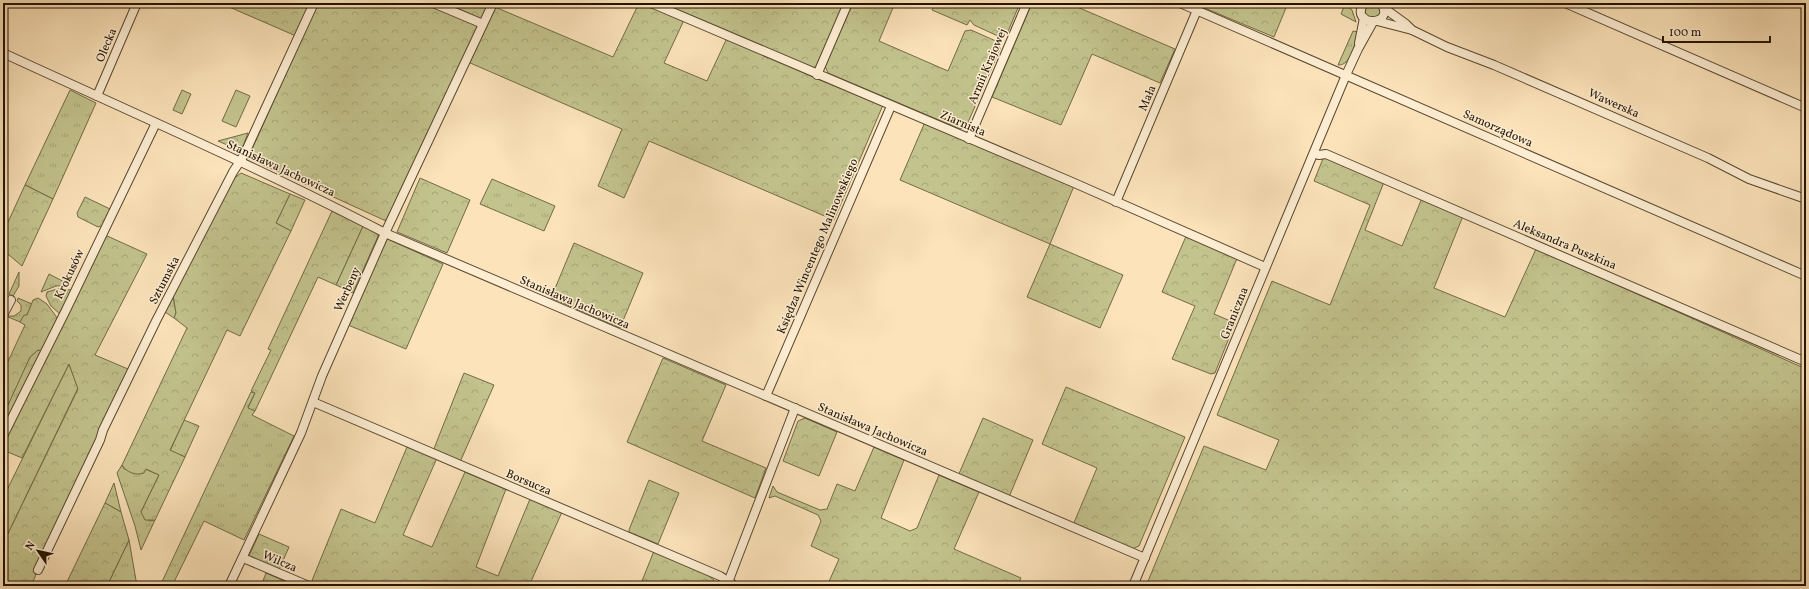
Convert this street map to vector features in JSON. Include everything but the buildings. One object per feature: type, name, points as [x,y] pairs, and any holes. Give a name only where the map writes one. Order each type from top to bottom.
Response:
[{"type":"street","name":"Olecka","points":[[97,96],[137,3]]},
{"type":"street","name":"Sztumska","points":[[38,570],[156,321],[233,172],[240,162],[314,3]]},
{"type":"street","points":[[433,3],[483,24]]},
{"type":"street","name":"Werbeny","points":[[229,586],[301,433],[322,376],[385,233],[492,3]]},
{"type":"street","name":"Ziarnista","points":[[650,3],[669,7],[817,75],[1265,267]]},
{"type":"street","points":[[817,75],[848,3]]},
{"type":"street","name":"Armii Krajowej","points":[[969,139],[1027,3]]},
{"type":"street","name":"Samorządowa","points":[[1180,3],[1199,7],[1346,75],[1806,276]]},
{"type":"street","points":[[1354,3],[1363,6],[1364,18]]},
{"type":"street","points":[[1565,3],[1806,108]]},
{"type":"street","name":"Graniczna","points":[[1132,586],[1346,75],[1358,49],[1375,21],[1382,16],[1382,5]]},
{"type":"street","name":"Wawerska","points":[[1382,5],[1412,30]]},
{"type":"street","name":"Mała","points":[[1116,202],[1199,7]]},
{"type":"street","name":"Graniczna","points":[[1358,49],[1364,18]]},
{"type":"street","name":"Wawerska","points":[[1364,18],[1412,30],[1447,47],[1501,68],[1680,145],[1749,179],[1806,200]]},
{"type":"street","name":"Stanisława Jachowicza","points":[[3,53],[240,162],[385,233],[1144,558]]},
{"type":"street","name":"Księdza Wincentego Malinowskiego","points":[[766,396],[891,106]]},
{"type":"street","name":"Krokusów","points":[[3,436],[66,310],[156,123]]},
{"type":"street","name":"Aleksandra Puszkina","points":[[1314,153],[1319,155],[1326,154],[1806,362]]},
{"type":"street","points":[[3,315],[11,300]]},
{"type":"street","name":"Borsucza","points":[[313,402],[720,576],[730,585]]},
{"type":"street","points":[[730,585],[795,408]]},
{"type":"street","name":"Wilcza","points":[[243,558],[309,586]]},
{"type":"green space","points":[[220,3],[309,3],[296,36]]},
{"type":"green space","points":[[318,3],[423,3],[478,26],[386,221],[248,158]]},
{"type":"green space","points":[[446,3],[489,3],[482,19]]},
{"type":"green space","points":[[639,3],[645,3],[684,20],[664,63],[707,81],[727,38],[820,80],[883,105],[834,220],[649,141],[624,198],[598,186],[622,129],[468,62],[495,7],[613,57]]},
{"type":"green space","points":[[674,3],[844,3],[814,71],[671,9]]},
{"type":"green space","points":[[853,3],[895,3],[879,41],[948,71],[965,31],[971,30],[998,42],[1000,49],[966,127],[960,129],[828,73],[825,66]]},
{"type":"green space","points":[[935,3],[1020,3],[1007,34],[1000,37],[974,25],[970,20],[967,25],[932,10]]},
{"type":"green space","points":[[1032,3],[1068,3],[1175,49],[1160,83],[1092,54],[1061,125],[992,97]]},
{"type":"green space","points":[[1204,3],[1288,3],[1274,37],[1202,7]]},
{"type":"green space","points":[[1373,3],[1380,8],[1381,11],[1376,18],[1373,19],[1366,14],[1365,11],[1370,4]]},
{"type":"green space","points":[[1345,4],[1352,10],[1356,22],[1341,14]]},
{"type":"green space","points":[[1353,31],[1358,32],[1352,53],[1346,62],[1338,65]]},
{"type":"green space","points":[[70,90],[96,103],[53,199],[25,185]]},
{"type":"green space","points":[[182,90],[191,94],[182,114],[173,110]]},
{"type":"green space","points":[[236,90],[250,96],[236,127],[222,121]]},
{"type":"green space","points":[[925,122],[1074,186],[1050,244],[900,180]]},
{"type":"green space","points":[[248,133],[241,151],[218,141]]},
{"type":"green space","points":[[1324,156],[1384,182],[1365,230],[1402,246],[1422,198],[1463,216],[1434,288],[1505,317],[1536,249],[1806,369],[1806,586],[1146,586],[1204,446],[1266,470],[1279,440],[1217,415],[1272,281],[1330,305],[1370,205],[1314,181]]},
{"type":"green space","points":[[241,173],[290,194],[276,223],[291,231],[240,336],[227,330],[170,450],[185,457],[155,520],[145,520],[141,512],[159,475],[146,469],[144,473],[135,474],[126,470],[122,465],[187,328],[174,318],[176,313],[173,295],[233,179]]},
{"type":"green space","points":[[420,178],[470,200],[447,253],[397,232]]},
{"type":"green space","points":[[492,179],[555,206],[544,231],[480,204]]},
{"type":"green space","points":[[25,185],[53,199],[22,266],[3,250],[3,233]]},
{"type":"green space","points":[[290,194],[305,200],[291,231],[276,223]]},
{"type":"green space","points":[[85,197],[110,209],[103,225],[98,227],[78,217],[77,213]]},
{"type":"green space","points":[[332,211],[363,226],[336,285],[318,277],[255,411],[248,408],[255,393],[251,391],[271,350],[268,349]]},
{"type":"green space","points":[[363,226],[379,234],[353,293],[336,285]]},
{"type":"green space","points":[[1187,234],[1238,256],[1214,314],[1235,323],[1215,373],[1211,374],[1172,359],[1195,306],[1162,292]]},
{"type":"green space","points":[[105,235],[147,254],[95,355],[128,369],[97,441],[38,564],[31,586],[3,586],[3,544],[78,389],[69,364],[22,458],[3,450],[3,445]]},
{"type":"green space","points":[[385,238],[443,264],[406,349],[348,325]]},
{"type":"green space","points":[[574,243],[643,273],[620,328],[551,298]]},
{"type":"green space","points":[[1050,244],[1123,275],[1100,328],[1027,297]]},
{"type":"green space","points":[[19,272],[19,286],[13,296],[9,294]]},
{"type":"green space","points":[[49,274],[70,285],[56,286],[41,292]]},
{"type":"green space","points":[[57,289],[72,290],[60,314],[51,306],[46,296],[47,292]]},
{"type":"green space","points":[[173,295],[176,313],[174,318],[165,312]]},
{"type":"green space","points":[[18,298],[32,304],[27,315],[24,316],[20,322],[6,316],[14,316],[21,311],[21,305],[17,301]]},
{"type":"green space","points":[[38,298],[47,304],[58,319],[43,351],[38,350],[30,357],[3,416],[3,372],[25,325],[20,322],[24,315],[27,315],[33,300]]},
{"type":"green space","points":[[38,350],[43,351],[3,431],[3,416],[18,381],[30,357]]},
{"type":"green space","points":[[663,358],[726,385],[702,441],[766,468],[755,498],[627,442]]},
{"type":"green space","points":[[69,364],[78,388],[3,544],[3,498]]},
{"type":"green space","points":[[464,373],[494,385],[460,462],[433,451]]},
{"type":"green space","points":[[1066,387],[1185,437],[1139,546],[1130,550],[1073,525],[1097,468],[1042,444]]},
{"type":"green space","points":[[251,392],[255,393],[248,407],[255,411],[252,415],[294,436],[244,540],[204,521],[172,586],[160,586]]},
{"type":"green space","points":[[805,418],[837,432],[819,476],[783,461],[798,421]]},
{"type":"green space","points":[[983,418],[1033,440],[1009,497],[958,476]]},
{"type":"green space","points":[[184,420],[199,426],[185,457],[170,451]]},
{"type":"green space","points":[[407,447],[437,458],[403,535],[432,547],[465,472],[506,489],[476,567],[498,576],[530,499],[562,512],[529,586],[318,586],[311,583],[341,509],[375,523]]},
{"type":"green space","points":[[874,447],[904,460],[881,518],[910,531],[917,528],[939,475],[979,492],[954,549],[1021,578],[1017,586],[827,586],[839,559],[811,546],[821,521],[818,515],[775,496],[769,498],[773,486],[777,492],[820,510],[827,509],[837,484],[855,491]]},
{"type":"green space","points":[[122,465],[124,469],[145,469],[159,475],[141,512],[149,521],[155,520],[141,550],[135,526],[117,473]]},
{"type":"green space","points":[[649,480],[679,493],[658,544],[629,532]]},
{"type":"green space","points":[[114,483],[121,512],[105,503]]},
{"type":"green space","points":[[105,503],[121,512],[129,540],[107,586],[65,586]]},
{"type":"green space","points":[[259,534],[289,547],[279,570],[248,558]]},
{"type":"green space","points":[[129,540],[137,586],[107,586]]},
{"type":"green space","points":[[654,551],[705,573],[714,580],[713,586],[640,586]]},
{"type":"green space","points":[[266,573],[296,586],[261,586]]}]
